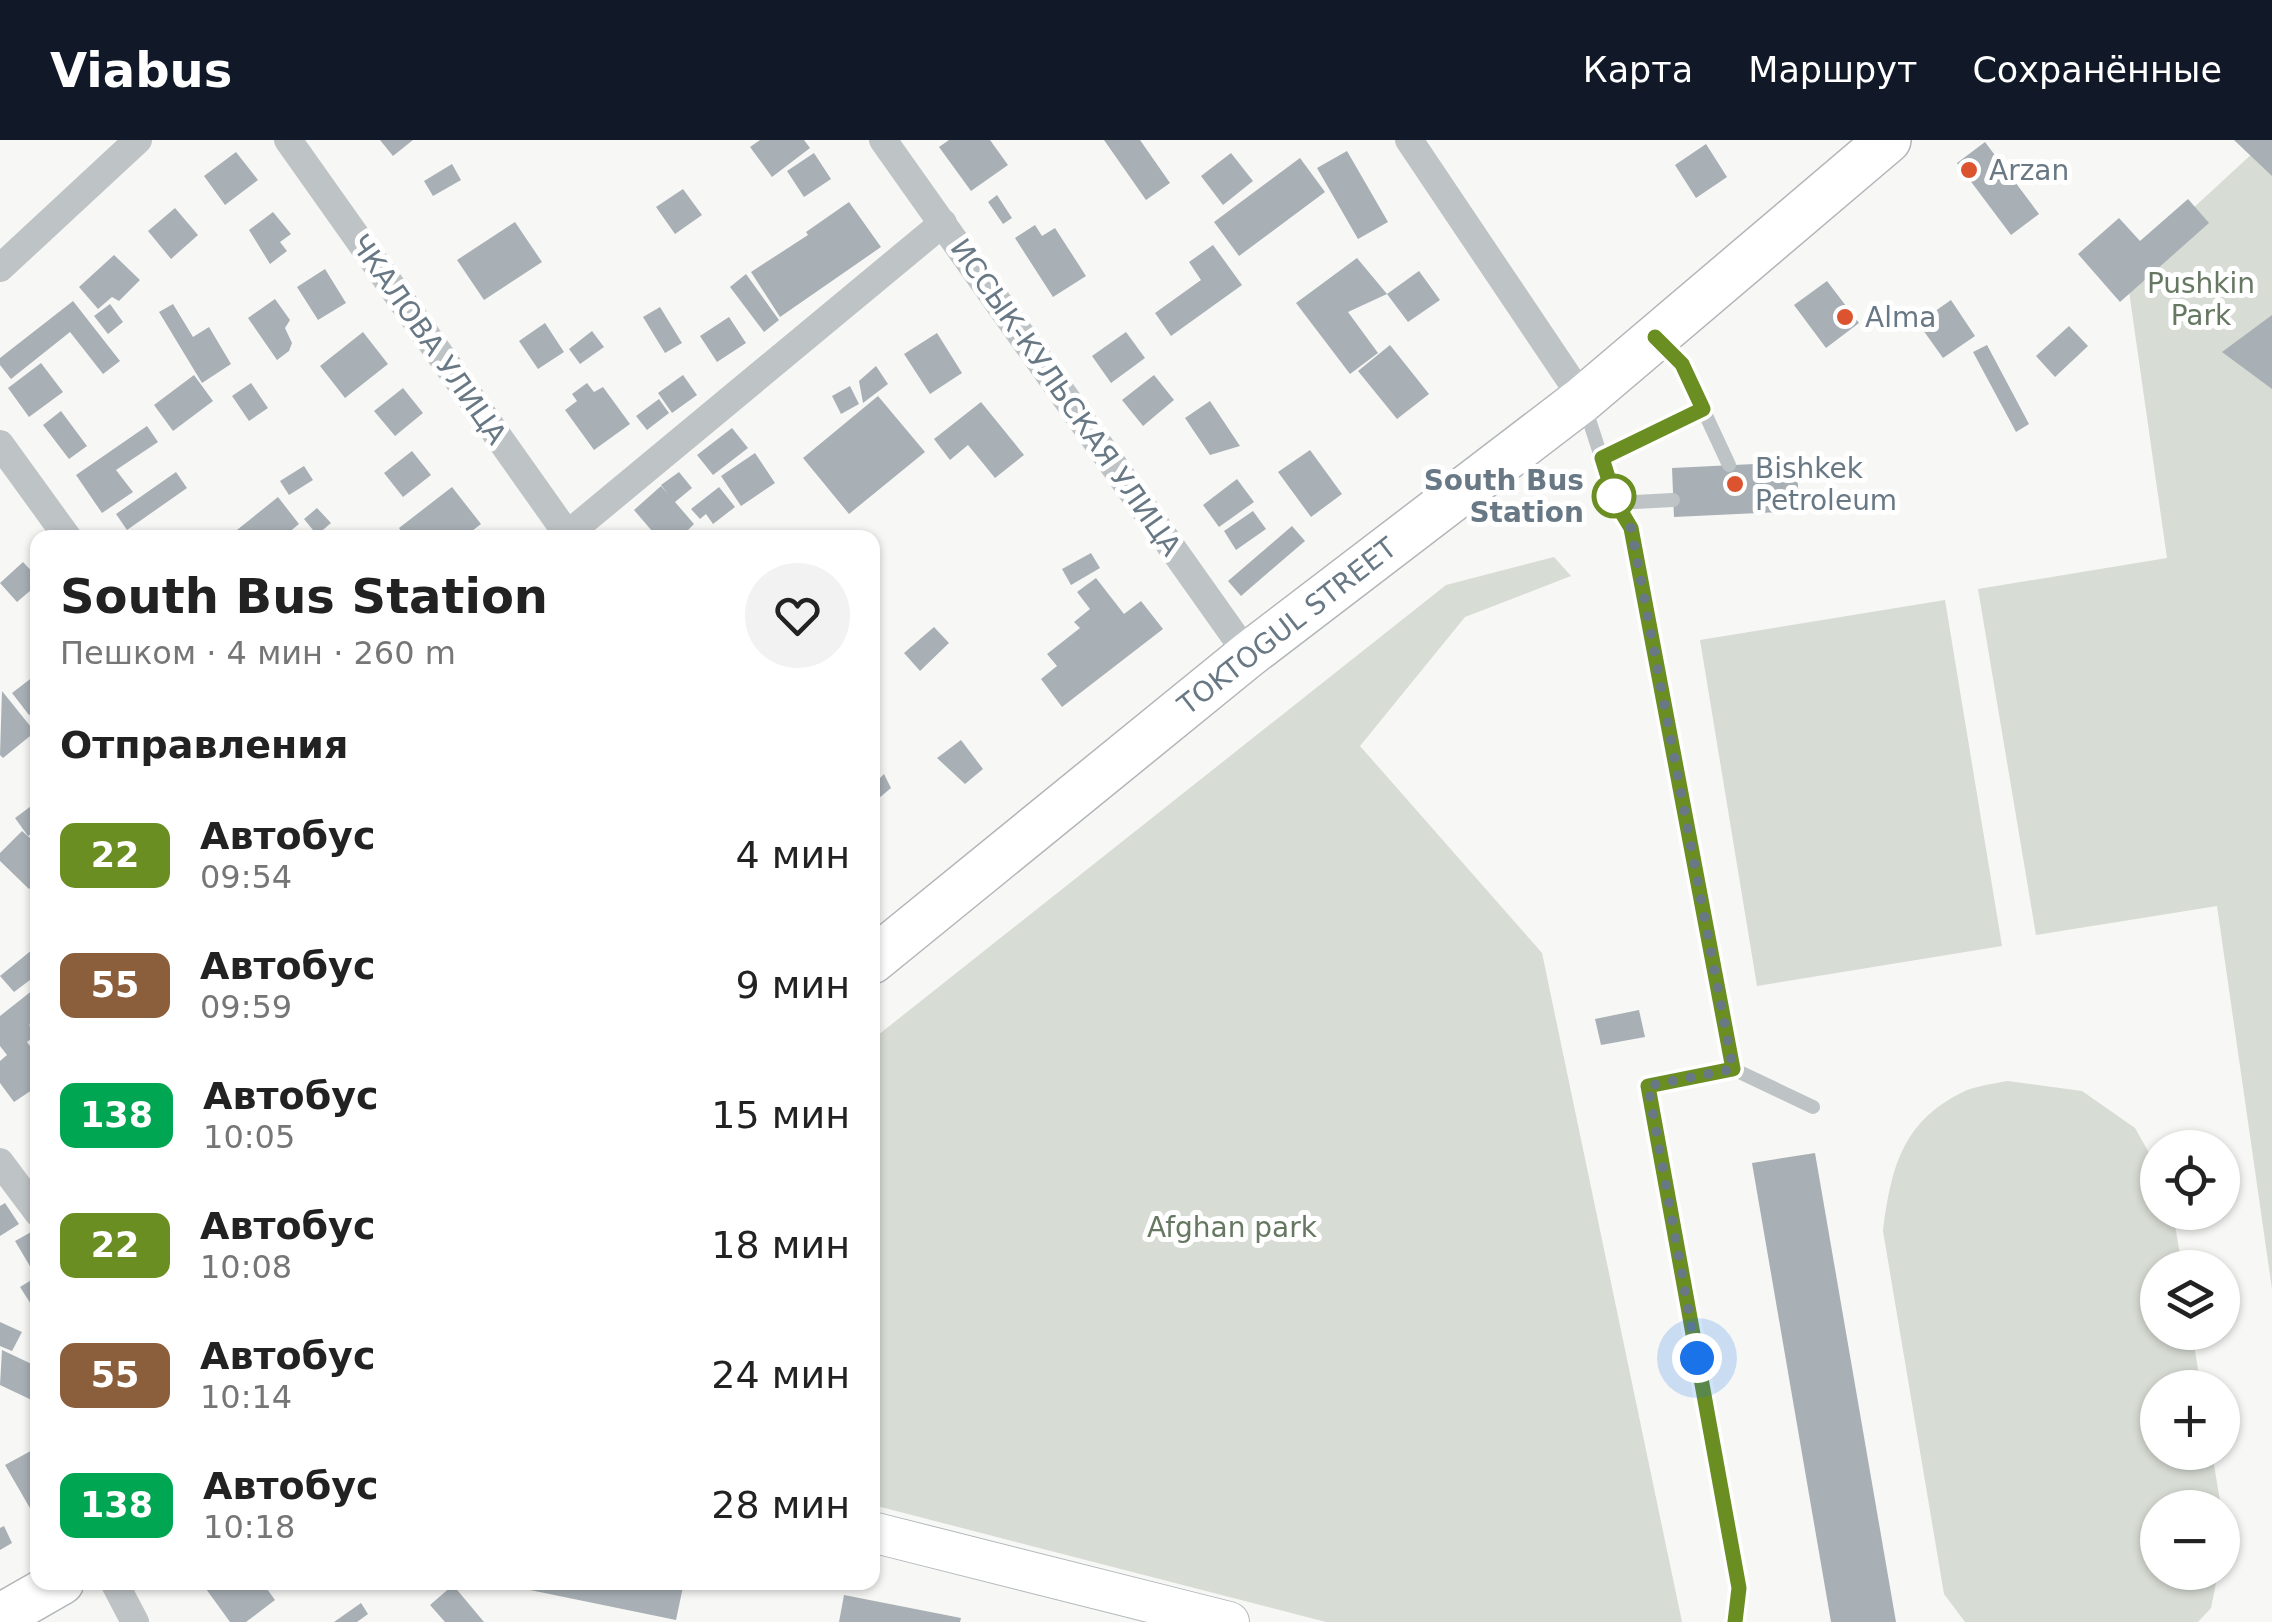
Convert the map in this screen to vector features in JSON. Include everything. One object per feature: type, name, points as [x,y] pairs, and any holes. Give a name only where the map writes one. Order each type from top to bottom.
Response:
[{"type":"highway","name":"TOKTOGUL STREET","points":[[880,952],[1248,654],[1582,398],[1888,140]]},
{"type":"highway","points":[[0,1617],[47,1590]]},
{"type":"main road","points":[[880,1534],[1229,1622]]},
{"type":"street","points":[[0,268],[138,140]]},
{"type":"street","name":"ЧКАЛОВА УЛИЦА","points":[[288,140],[565,530]]},
{"type":"street","name":"ИССЫК-КУЛЬСКАЯ УЛИЦА","points":[[883,140],[1248,654]]},
{"type":"street","points":[[1408,140],[1582,398]]},
{"type":"street","points":[[576,530],[943,223]]},
{"type":"street","points":[[0,444],[62,530]]},
{"type":"street","points":[[0,1162],[30,1202]]},
{"type":"street","points":[[118,1590],[135,1622]]},
{"type":"lane","points":[[1655,337],[1682,364],[1729,465]]},
{"type":"lane","points":[[1582,398],[1616,503],[1631,528],[1733,1069]]},
{"type":"lane","points":[[1602,458],[1703,409]]},
{"type":"lane","points":[[1616,503],[1673,500]]},
{"type":"lane","points":[[1735,1622],[1739,1588],[1648,1086],[1733,1069],[1813,1108]]},
{"type":"green space","name":"Pushkin Park","points":[[2267,140],[2272,140],[2272,1289],[2217,906],[2036,935],[1978,589],[2167,558],[2126,270]]},
{"type":"green space","name":"Afghan park","points":[[1554,557],[1571,576],[1465,617],[1360,746],[1542,953],[1682,1622],[1326,1622],[880,1507],[880,1033],[1446,585]]},
{"type":"green space","points":[[1945,600],[2002,946],[1757,986],[1700,640]]},
{"type":"green space","points":[[2007,1081],[2082,1091],[2135,1128],[2140,1137],[2140,1230],[2176,1230],[2179,1250],[2140,1250],[2140,1350],[2195,1350],[2198,1370],[2140,1370],[2140,1470],[2215,1470],[2218,1490],[2140,1490],[2140,1590],[2215,1590],[2211,1608],[2198,1622],[1965,1622],[1944,1594],[1883,1231],[1895,1168],[1912,1134],[1941,1105],[1978,1087]]},
{"type":"building","points":[[380,140],[413,140],[393,156]]},
{"type":"building","points":[[760,140],[804,140],[810,148],[772,177],[750,147]]},
{"type":"building","points":[[949,140],[990,140],[1008,165],[971,191],[939,147]]},
{"type":"building","points":[[1104,140],[1140,140],[1170,183],[1146,200]]},
{"type":"building","points":[[2234,140],[2272,140],[2272,176]]},
{"type":"building","points":[[1985,142],[2039,214],[2011,235],[1957,163]]},
{"type":"building","points":[[1706,144],[1727,177],[1696,198],[1675,165]]},
{"type":"building","points":[[1347,151],[1388,222],[1358,239],[1317,168]]},
{"type":"building","points":[[236,152],[258,180],[225,205],[204,176]]},
{"type":"building","points":[[814,153],[831,179],[804,197],[787,171]]},
{"type":"building","points":[[1231,153],[1253,181],[1223,205],[1201,176]]},
{"type":"building","points":[[1300,158],[1325,192],[1239,256],[1214,222]]},
{"type":"building","points":[[452,164],[461,180],[433,196],[424,181]]},
{"type":"building","points":[[683,189],[702,215],[675,234],[656,207]]},
{"type":"building","points":[[997,195],[1012,218],[1003,224],[988,202]]},
{"type":"building","points":[[2188,199],[2209,223],[2120,302],[2078,254],[2119,218],[2140,241]]},
{"type":"building","points":[[849,202],[881,247],[780,317],[751,272],[808,235],[806,232]]},
{"type":"building","points":[[175,208],[198,235],[171,259],[148,231]]},
{"type":"building","points":[[273,212],[291,234],[280,242],[287,251],[270,264],[249,230]]},
{"type":"building","points":[[515,222],[542,262],[484,300],[457,260]]},
{"type":"building","points":[[1035,225],[1042,236],[1055,228],[1086,276],[1053,297],[1015,238]]},
{"type":"building","points":[[1213,245],[1242,285],[1171,336],[1155,313],[1201,280],[1189,262]]},
{"type":"building","points":[[114,255],[140,280],[119,301],[112,297],[98,309],[79,287]]},
{"type":"building","points":[[1357,258],[1387,294],[1348,312],[1378,353],[1350,374],[1296,303]]},
{"type":"building","points":[[325,269],[346,303],[318,320],[297,287]]},
{"type":"building","points":[[1419,271],[1440,300],[1408,322],[1387,294]]},
{"type":"building","points":[[746,274],[779,320],[764,332],[730,287]]},
{"type":"building","points":[[1827,281],[1859,323],[1826,348],[1794,305]]},
{"type":"building","points":[[275,299],[290,320],[285,328],[292,343],[289,351],[277,360],[248,318]]},
{"type":"building","points":[[1951,300],[1975,336],[1943,358],[1918,323]]},
{"type":"building","points":[[73,301],[120,361],[103,374],[70,332],[11,379],[0,365],[0,358]]},
{"type":"building","points":[[110,304],[123,322],[108,334],[94,316]]},
{"type":"building","points":[[173,304],[193,337],[209,327],[231,364],[202,383],[159,312]]},
{"type":"building","points":[[660,307],[682,343],[665,353],[643,317]]},
{"type":"building","points":[[2272,315],[2272,389],[2222,352]]},
{"type":"building","points":[[729,317],[746,343],[717,362],[700,336]]},
{"type":"building","points":[[545,323],[564,352],[538,369],[519,341]]},
{"type":"building","points":[[2069,326],[2088,346],[2055,377],[2036,356]]},
{"type":"building","points":[[592,331],[604,347],[580,364],[569,349]]},
{"type":"building","points":[[363,332],[388,364],[345,398],[320,366]]},
{"type":"building","points":[[1126,332],[1145,358],[1111,383],[1092,356]]},
{"type":"building","points":[[937,333],[962,373],[930,394],[904,354]]},
{"type":"building","points":[[1390,345],[1429,394],[1397,419],[1358,371]]},
{"type":"building","points":[[1987,345],[2029,424],[2016,432],[1973,352]]},
{"type":"building","points":[[41,363],[63,392],[29,417],[8,388]]},
{"type":"building","points":[[876,366],[888,384],[863,403],[859,381]]},
{"type":"building","points":[[194,375],[213,401],[173,431],[154,405]]},
{"type":"building","points":[[683,375],[697,395],[672,413],[658,393]]},
{"type":"building","points":[[1154,375],[1174,400],[1143,426],[1122,400]]},
{"type":"building","points":[[251,383],[268,408],[249,421],[232,396]]},
{"type":"building","points":[[587,383],[594,392],[603,387],[630,424],[594,450],[565,410],[577,401],[572,394]]},
{"type":"building","points":[[850,386],[859,404],[841,414],[832,396]]},
{"type":"building","points":[[403,388],[423,413],[395,436],[374,411]]},
{"type":"building","points":[[878,396],[925,452],[849,514],[803,458]]},
{"type":"building","points":[[659,399],[669,413],[647,430],[636,416]]},
{"type":"building","points":[[1210,401],[1240,446],[1210,455],[1185,418]]},
{"type":"building","points":[[981,402],[1024,455],[995,478],[968,445],[950,460],[934,439]]},
{"type":"building","points":[[61,411],[87,446],[69,459],[43,425]]},
{"type":"building","points":[[147,426],[158,442],[116,470],[133,492],[102,513],[76,475]]},
{"type":"building","points":[[732,428],[748,448],[713,475],[697,455]]},
{"type":"building","points":[[1310,450],[1342,494],[1311,517],[1278,472]]},
{"type":"building","points":[[412,451],[431,475],[403,497],[384,473]]},
{"type":"building","points":[[755,453],[775,483],[741,506],[721,476]]},
{"type":"building","name":"Bishkek Petroleum","points":[[1797,462],[1799,511],[1674,517],[1672,468]]},
{"type":"building","points":[[304,466],[313,480],[289,495],[280,481]]},
{"type":"building","points":[[176,472],[187,488],[127,530],[116,514]]},
{"type":"building","points":[[679,472],[692,488],[675,502],[694,524],[688,530],[651,530],[634,510],[661,486],[668,494],[661,485]]},
{"type":"building","points":[[1237,479],[1254,502],[1219,527],[1203,505]]},
{"type":"building","points":[[452,487],[481,524],[473,530],[399,528]]},
{"type":"building","points":[[719,487],[735,507],[713,524],[706,514],[700,519],[691,509]]},
{"type":"building","points":[[278,497],[299,524],[292,530],[237,530]]},
{"type":"building","points":[[317,508],[331,523],[323,530],[313,530],[304,519]]},
{"type":"building","points":[[1253,511],[1266,529],[1236,550],[1224,531]]},
{"type":"building","points":[[1292,526],[1305,541],[1241,596],[1228,581]]},
{"type":"building","points":[[1091,553],[1100,568],[1071,585],[1062,569]]},
{"type":"building","points":[[23,562],[30,569],[30,591],[17,602],[0,583]]},
{"type":"building","points":[[1096,578],[1124,614],[1141,601],[1163,629],[1062,707],[1041,679],[1057,666],[1047,654],[1080,628],[1074,622],[1090,609],[1077,592]]},
{"type":"building","points":[[934,627],[949,643],[920,671],[904,653]]},
{"type":"building","points":[[30,679],[30,714],[29,715],[12,693]]},
{"type":"building","points":[[2,691],[30,726],[30,736],[3,758]]},
{"type":"building","points":[[961,740],[983,769],[965,784],[937,758]]},
{"type":"building","points":[[884,774],[891,788],[880,797],[880,778]]},
{"type":"building","points":[[30,807],[30,835],[28,836],[15,818]]},
{"type":"building","points":[[22,831],[30,838],[29,889],[0,861],[0,853]]},
{"type":"building","points":[[30,952],[30,980],[14,992],[0,976]]},
{"type":"building","points":[[30,992],[30,1091],[14,1102],[0,1083],[0,1061],[7,1055],[0,1046],[0,1016]]},
{"type":"building","points":[[1639,1010],[1645,1037],[1601,1045],[1595,1019]]},
{"type":"building","points":[[1815,1153],[1896,1622],[1831,1622],[1752,1163]]},
{"type":"building","points":[[5,1203],[19,1224],[0,1236],[0,1206]]},
{"type":"building","points":[[30,1233],[30,1266],[15,1241]]},
{"type":"building","points":[[30,1281],[30,1303],[20,1287]]},
{"type":"building","points":[[0,1322],[22,1332],[12,1351],[0,1346]]},
{"type":"building","points":[[2,1350],[30,1363],[30,1399],[0,1385]]},
{"type":"building","points":[[30,1451],[30,1508],[5,1465]]},
{"type":"building","points":[[4,1526],[12,1543],[0,1550],[0,1528]]},
{"type":"building","points":[[207,1590],[268,1590],[275,1600],[246,1622],[230,1622]]},
{"type":"building","points":[[447,1590],[457,1590],[484,1622],[445,1622],[430,1605]]},
{"type":"building","points":[[530,1590],[682,1590],[676,1620]]},
{"type":"building","points":[[844,1595],[961,1618],[960,1622],[839,1622]]},
{"type":"building","points":[[361,1603],[368,1614],[357,1622],[334,1622]]},
{"type":"bus line","name":"22","points":[[1655,337],[1682,364],[1703,409],[1602,458],[1616,503],[1631,528],[1733,1069],[1648,1086],[1739,1588],[1735,1622]]},
{"type":"place","name":"Arzan","points":[[1969,170]]},
{"type":"place","name":"Alma","points":[[1845,317]]},
{"type":"place","name":"Bishkek Petroleum","points":[[1735,484]]},
{"type":"place","name":"South Bus Station","points":[[1614,496]]},
{"type":"route","points":[[1614,496],[1631,528],[1733,1069],[1648,1086],[1697,1358]]}]
